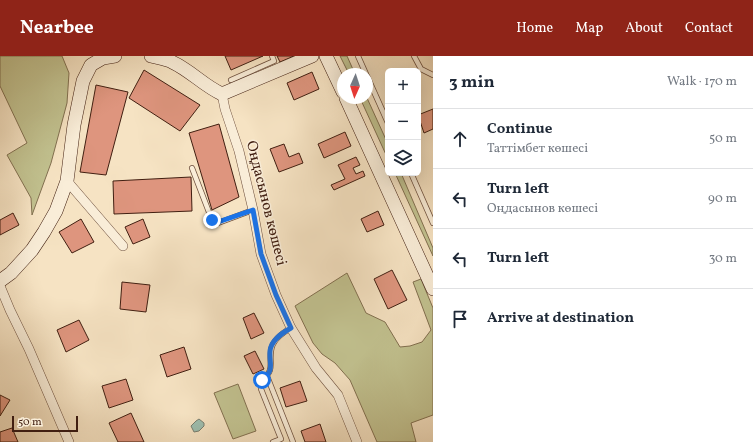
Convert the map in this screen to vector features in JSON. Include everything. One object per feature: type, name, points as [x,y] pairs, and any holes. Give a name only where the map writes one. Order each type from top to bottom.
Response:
[{"type":"street","points":[[0,281],[11,273],[32,250],[56,212],[67,180],[74,125],[83,81],[91,62],[114,56]]},
{"type":"street","points":[[151,56],[172,62],[222,94],[312,56]]},
{"type":"street","points":[[326,56],[337,79]]},
{"type":"street","name":"Оңдасынов көшесі","points":[[222,94],[225,109],[239,151],[253,210],[261,254],[276,295],[291,328],[316,368],[338,395],[357,442]]},
{"type":"street","points":[[349,104],[433,289]]},
{"type":"street","points":[[67,180],[123,246]]},
{"type":"street","points":[[0,286],[69,442]]},
{"type":"lane","points":[[231,80],[274,61],[272,56]]},
{"type":"lane","points":[[358,56],[363,68]]},
{"type":"lane","points":[[414,56],[421,69],[433,75]]},
{"type":"lane","points":[[373,90],[385,116]]},
{"type":"lane","points":[[192,168],[212,220],[218,222],[253,210]]},
{"type":"lane","points":[[411,176],[433,223]]},
{"type":"lane","points":[[273,442],[281,439],[261,389],[262,380],[267,376],[272,366],[270,350],[281,334],[291,328]]},
{"type":"lane","points":[[267,376],[293,442]]},
{"type":"green space","points":[[0,56],[62,56],[69,73],[67,103],[51,163],[32,215],[31,198],[7,155],[27,143],[0,86]]},
{"type":"green space","points":[[340,56],[347,56],[352,68],[346,68]]},
{"type":"green space","points":[[363,104],[370,104],[385,137],[385,152]]},
{"type":"green space","points":[[396,176],[402,176],[433,248],[433,256]]},
{"type":"green space","points":[[347,273],[366,313],[385,322],[400,347],[410,346],[422,342],[431,330],[413,282],[421,279],[433,308],[433,415],[411,423],[416,442],[377,442],[350,380],[335,363],[322,354],[313,343],[295,306]]},
{"type":"green space","points":[[238,384],[256,431],[233,439],[214,393]]},
{"type":"shaded area","points":[[199,419],[204,423],[204,426],[199,431],[194,432],[191,426]]},
{"type":"building","points":[[225,56],[263,56],[231,70]]},
{"type":"building","points":[[277,56],[294,56],[280,62]]},
{"type":"building","points":[[144,70],[200,105],[180,131],[129,98]]},
{"type":"building","points":[[312,72],[319,89],[294,100],[287,83]]},
{"type":"building","points":[[96,85],[128,92],[106,175],[80,172]]},
{"type":"building","points":[[433,109],[433,129],[424,133],[421,124],[421,114]]},
{"type":"building","points":[[219,124],[239,197],[212,210],[189,133]]},
{"type":"building","points":[[345,132],[351,146],[324,158],[318,144]]},
{"type":"building","points":[[284,144],[289,157],[299,153],[303,163],[279,172],[270,149]]},
{"type":"building","points":[[356,157],[360,165],[353,168],[356,174],[363,171],[365,176],[334,190],[331,185],[345,179],[338,165]]},
{"type":"building","points":[[191,177],[192,211],[114,214],[113,181]]},
{"type":"building","points":[[378,211],[384,225],[367,232],[361,219]]},
{"type":"building","points":[[13,213],[19,225],[0,235],[0,220]]},
{"type":"building","points":[[81,219],[94,242],[72,253],[59,232]]},
{"type":"building","points":[[143,219],[150,237],[133,244],[125,227]]},
{"type":"building","points":[[392,270],[407,300],[388,309],[374,279]]},
{"type":"building","points":[[122,282],[150,285],[146,312],[120,309]]},
{"type":"building","points":[[254,313],[264,333],[251,339],[243,318]]},
{"type":"building","points":[[79,320],[89,340],[66,352],[57,330]]},
{"type":"building","points":[[184,347],[191,369],[167,377],[160,355]]},
{"type":"building","points":[[255,351],[264,369],[253,374],[244,356]]},
{"type":"building","points":[[126,379],[133,400],[109,408],[102,386]]},
{"type":"building","points":[[300,381],[307,401],[286,407],[280,388]]},
{"type":"building","points":[[0,395],[10,400],[0,416]]},
{"type":"building","points":[[131,413],[144,442],[118,442],[109,423]]},
{"type":"building","points":[[320,424],[326,442],[305,442],[301,431]]},
{"type":"building","points":[[12,428],[18,442],[0,442],[0,432]]},
{"type":"route","points":[[212,220],[218,222],[253,210],[261,254],[276,295],[291,328],[281,334],[270,350],[272,366],[267,376],[262,380]]}]
